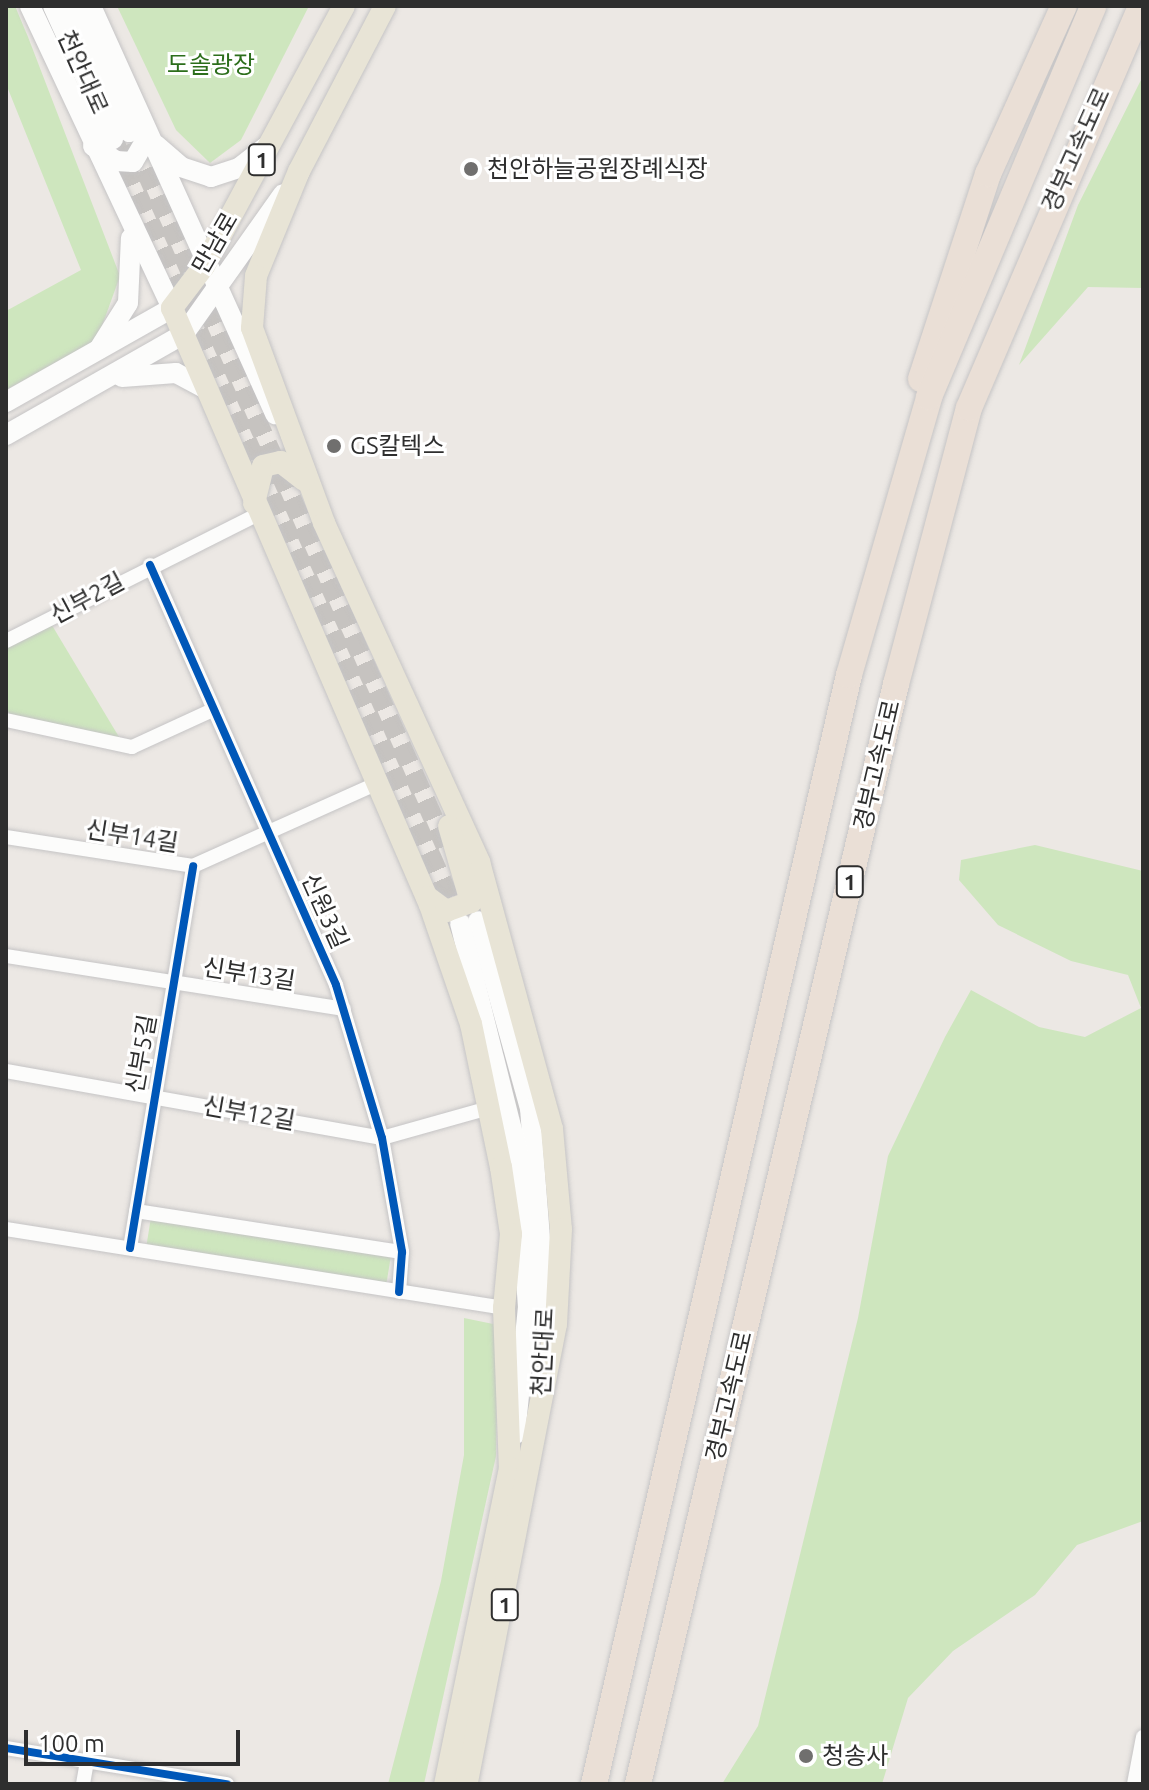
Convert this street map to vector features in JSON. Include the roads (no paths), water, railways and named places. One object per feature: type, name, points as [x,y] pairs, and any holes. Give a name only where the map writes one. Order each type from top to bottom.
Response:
[{"type":"highway","points":[[849,675],[934,328],[988,174],[1064,6]]},
{"type":"highway","name":"경부고속도로","points":[[594,1784],[849,675],[929,397],[1093,6]]},
{"type":"highway","name":"경부고속도로","points":[[638,1784],[893,699],[969,408],[1141,6]]},
{"type":"main road","points":[[30,6],[90,143],[172,308]]},
{"type":"main road","name":"천안대로","points":[[53,6],[130,135]]},
{"type":"main road","name":"천안대로","points":[[73,6],[130,135]]},
{"type":"main road","points":[[90,143],[109,158],[133,162],[130,135],[91,6]]},
{"type":"main road","name":"만남로","points":[[6,402],[94,355],[172,308],[204,266],[344,6]]},
{"type":"main road","name":"만남로","points":[[184,334],[217,292],[299,171],[385,6]]},
{"type":"main road","points":[[130,135],[181,167],[211,177],[239,168],[274,138]]},
{"type":"main road","points":[[130,135],[204,266],[294,454]]},
{"type":"main road","points":[[294,454],[254,340],[252,313],[256,276],[299,171]]},
{"type":"main road","points":[[94,355],[123,315],[135,276],[122,207]]},
{"type":"main road","name":"1","points":[[172,308],[208,390],[256,515],[426,896],[471,1024],[511,1234],[504,1308],[510,1468]]},
{"type":"main road","points":[[6,435],[184,334]]},
{"type":"main road","points":[[102,381],[164,372],[208,390]]},
{"type":"main road","name":"1","points":[[294,454],[479,862],[552,1129],[561,1285],[539,1425]]},
{"type":"main road","points":[[256,515],[253,486],[263,466],[286,464],[308,484]]},
{"type":"main road","points":[[402,691],[473,895],[463,911],[450,912],[426,896]]},
{"type":"main road","name":"천안대로","points":[[445,1784],[510,1468],[526,1365],[524,1217],[505,1081],[469,922],[520,1057],[538,1161],[547,1328],[539,1425],[467,1784]]},
{"type":"street","name":"신부2길","points":[[6,641],[150,565],[256,515]]},
{"type":"street","name":"신원3길","points":[[150,565],[344,1009],[382,1138],[402,1252],[399,1292]]},
{"type":"street","points":[[6,720],[132,747],[213,710]]},
{"type":"street","name":"신부14길","points":[[6,837],[193,866],[378,783]]},
{"type":"street","name":"신부5길","points":[[130,1248],[193,866]]},
{"type":"street","name":"신부13길","points":[[6,956],[344,1009]]},
{"type":"street","name":"신부12길","points":[[6,1071],[382,1138],[489,1108]]},
{"type":"street","points":[[136,1211],[402,1252]]},
{"type":"street","points":[[6,1229],[504,1308]]},
{"type":"street","points":[[1134,1784],[1143,1737]]},
{"type":"street","points":[[6,1748],[227,1784]]},
{"type":"street","points":[[83,1784],[87,1761]]},
{"type":"tunnel","points":[[113,139],[460,922]]},
{"type":"tunnel","points":[[133,142],[448,851]]},
{"type":"place","name":"천안하늘공원장례식장","points":[[471,169]]},
{"type":"place","name":"GS칼텍스","points":[[334,446]]},
{"type":"place","name":"청송사","points":[[806,1756]]},
{"type":"park label","name":"도솔광장","points":[[211,65]]}]
